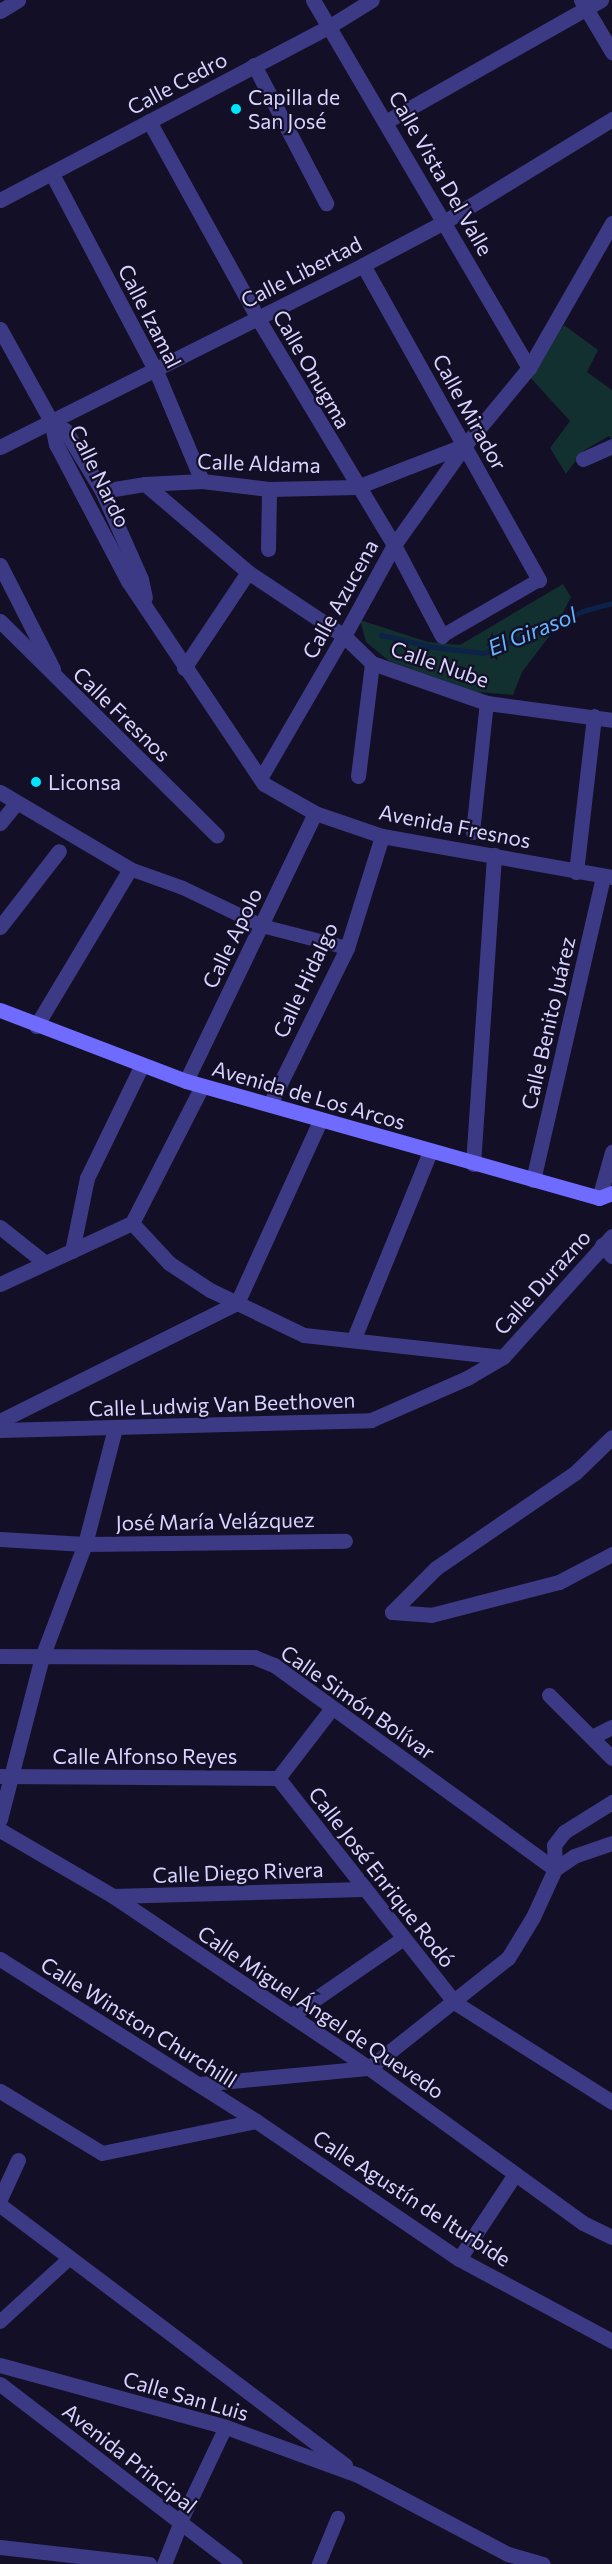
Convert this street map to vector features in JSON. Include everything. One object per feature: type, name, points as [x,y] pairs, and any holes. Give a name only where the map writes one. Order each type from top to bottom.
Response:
[{"type":"main road","name":"Avenida de Los Arcos","points":[[0,1010],[141,1067],[202,1086],[473,1164],[533,1180],[606,1195]]},
{"type":"street","points":[[0,11],[18,0]]},
{"type":"street","name":"Calle Vista Del Valle","points":[[313,0],[387,121],[529,368]]},
{"type":"street","name":"Calle Cedro","points":[[0,200],[330,26],[372,0]]},
{"type":"street","points":[[387,121],[584,4],[601,0]]},
{"type":"street","points":[[584,4],[612,52]]},
{"type":"street","points":[[254,65],[326,203]]},
{"type":"street","name":"Calle Libertad","points":[[0,447],[156,371],[444,222],[612,119]]},
{"type":"street","name":"Calle Onugma","points":[[149,121],[257,317],[357,487],[394,545],[442,636]]},
{"type":"street","name":"Calle Izamal","points":[[52,174],[156,371],[202,481]]},
{"type":"street","name":"Calle Aldama","points":[[102,491],[145,484],[202,481],[269,489],[357,487],[465,445],[529,368],[612,223]]},
{"type":"street","name":"Calle Mirador","points":[[363,265],[539,580]]},
{"type":"street","points":[[0,329],[51,421]]},
{"type":"street","name":"Calle Nardo","points":[[51,421],[65,430],[102,491],[141,579],[146,604]]},
{"type":"street","name":"Calle Nardo","points":[[51,421],[62,454],[128,581],[146,604],[184,668],[262,782]]},
{"type":"street","name":"Calle Azucena","points":[[262,782],[394,545],[465,445]]},
{"type":"street","points":[[583,459],[612,446]]},
{"type":"street","name":"Calle Nube","points":[[145,484],[248,572],[344,636],[372,663],[487,703],[612,720]]},
{"type":"street","points":[[268,549],[269,489]]},
{"type":"street","points":[[0,565],[60,684]]},
{"type":"street","points":[[184,668],[248,572]]},
{"type":"street","points":[[442,636],[539,580]]},
{"type":"street","name":"Calle Fresnos","points":[[0,621],[60,684],[217,836]]},
{"type":"street","points":[[358,776],[372,663]]},
{"type":"street","points":[[473,833],[487,703]]},
{"type":"street","points":[[576,872],[594,716]]},
{"type":"street","name":"Avenida Fresnos","points":[[262,782],[315,813],[382,836],[607,876]]},
{"type":"street","points":[[0,792],[130,869],[183,888],[262,926],[347,948]]},
{"type":"street","points":[[0,823],[16,803]]},
{"type":"street","name":"Calle Apolo","points":[[186,1081],[315,813]]},
{"type":"street","name":"Calle Hidalgo","points":[[270,1104],[347,948],[382,836]]},
{"type":"street","points":[[0,927],[59,851]]},
{"type":"street","points":[[473,1164],[494,855]]},
{"type":"street","points":[[36,1026],[130,869]]},
{"type":"street","name":"Calle Benito Juárez","points":[[533,1180],[607,876]]},
{"type":"street","points":[[72,1251],[87,1178],[141,1067]]},
{"type":"street","points":[[0,1284],[132,1223],[202,1086]]},
{"type":"street","points":[[0,1421],[237,1303],[320,1121]]},
{"type":"street","points":[[354,1338],[430,1152]]},
{"type":"street","points":[[606,1195],[612,1152]]},
{"type":"street","points":[[132,1223],[169,1263],[237,1303],[304,1335],[354,1338],[502,1357]]},
{"type":"street","points":[[0,1227],[45,1262]]},
{"type":"street","name":"Calle Durazno","points":[[502,1357],[609,1246]]},
{"type":"street","name":"Calle Ludwig Van Beethoven","points":[[0,1430],[371,1420],[467,1378],[502,1357]]},
{"type":"street","points":[[0,1819],[6,1776],[42,1657],[85,1544],[115,1428]]},
{"type":"street","points":[[612,1437],[576,1472],[436,1569],[392,1612],[431,1615],[559,1582],[612,1554]]},
{"type":"street","name":"José María Velázquez","points":[[0,1539],[85,1544],[345,1540]]},
{"type":"street","name":"Calle Simón Bolívar","points":[[0,1656],[254,1656],[274,1665],[555,1869]]},
{"type":"street","points":[[549,1695],[612,1758]]},
{"type":"street","points":[[278,1778],[332,1708]]},
{"type":"street","points":[[592,1737],[612,1726]]},
{"type":"street","name":"Calle Alfonso Reyes","points":[[6,1776],[278,1778]]},
{"type":"street","name":"Calle José Enrique Rodó","points":[[278,1778],[402,1939],[454,2002],[612,2102]]},
{"type":"street","points":[[199,2084],[369,2068],[508,1958],[533,1917],[555,1869],[554,1845],[564,1832],[612,1802]]},
{"type":"street","name":"Calle Miguel Ángel de Quevedo","points":[[0,1830],[114,1896],[369,2068],[583,2223],[612,2237]]},
{"type":"street","points":[[555,1869],[605,1845],[612,1857]]},
{"type":"street","name":"Calle Diego Rivera","points":[[114,1896],[363,1889]]},
{"type":"street","points":[[292,2015],[402,1939]]},
{"type":"street","name":"Calle Winston Churchilll","points":[[0,1959],[256,2121]]},
{"type":"street","points":[[0,2091],[102,2153],[256,2121]]},
{"type":"street","name":"Calle Agustín de Iturbide","points":[[256,2121],[459,2259],[612,2341]]},
{"type":"street","points":[[0,2199],[18,2160]]},
{"type":"street","points":[[459,2259],[516,2174]]},
{"type":"street","name":"Calle San Luis","points":[[0,2205],[358,2475],[507,2559],[543,2564]]},
{"type":"street","points":[[0,2322],[70,2258]]},
{"type":"street","name":"Calle San Luis","points":[[0,2365],[226,2427],[358,2475]]},
{"type":"street","name":"Avenida Principal","points":[[0,2384],[235,2564]]},
{"type":"street","points":[[164,2564],[180,2524],[226,2427]]},
{"type":"street","points":[[319,2564],[338,2518]]},
{"type":"street","points":[[0,2547],[149,2564]]},
{"type":"green space","points":[[564,325],[598,350],[587,372],[612,390],[612,439],[609,436],[583,451],[566,474],[550,448],[570,421],[529,376]]},
{"type":"green space","points":[[563,584],[571,597],[554,630],[522,672],[513,695],[477,692],[389,661],[366,642],[360,620],[428,642],[460,645]]},
{"type":"waterway","name":"El Girasol","points":[[381,635],[433,647],[484,653],[586,610],[612,603]]},
{"type":"place","name":"Capilla de San José","points":[[236,109]]},
{"type":"place","name":"Liconsa","points":[[36,782]]}]
